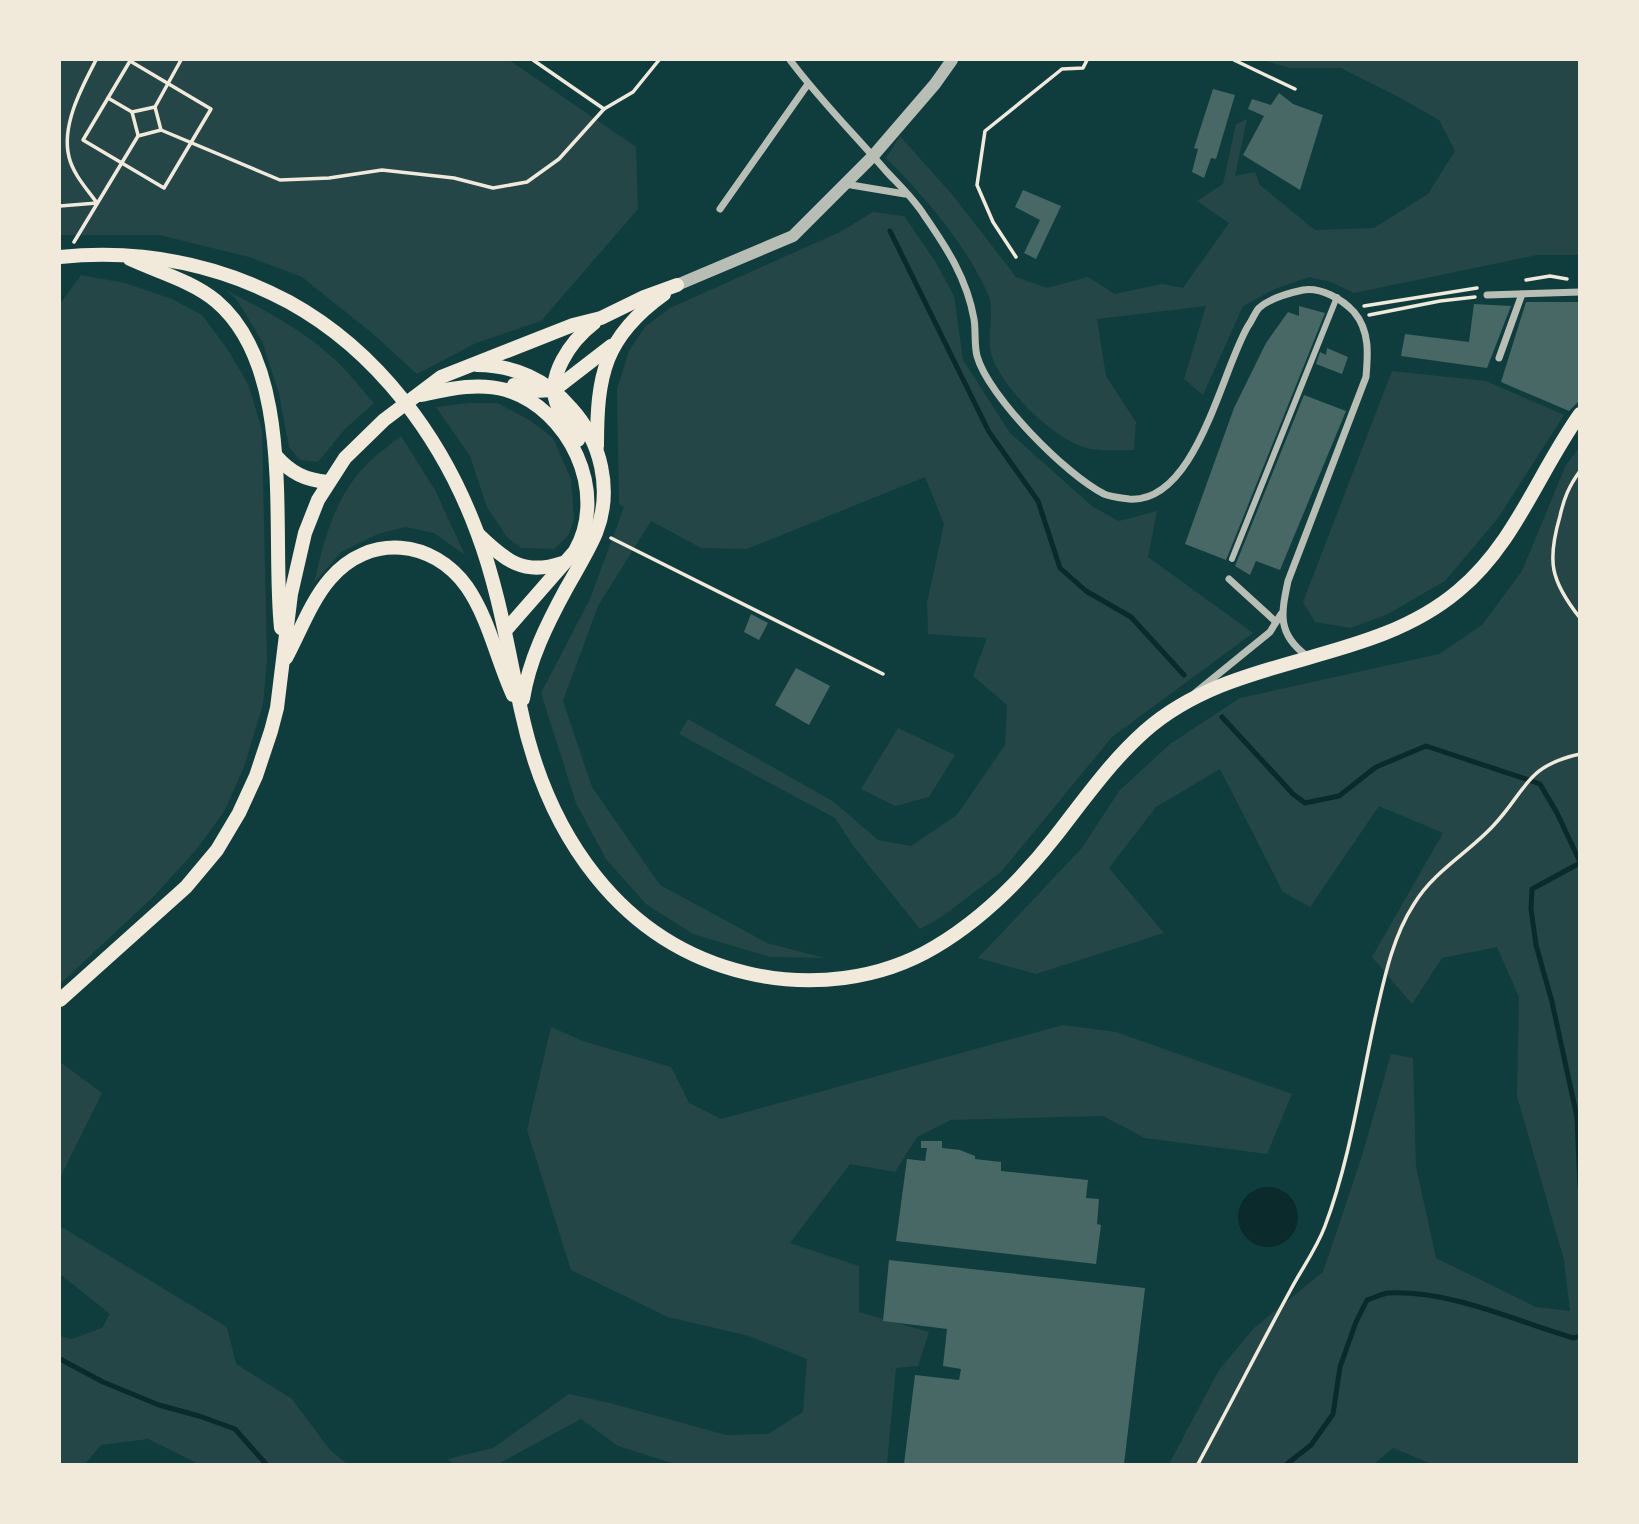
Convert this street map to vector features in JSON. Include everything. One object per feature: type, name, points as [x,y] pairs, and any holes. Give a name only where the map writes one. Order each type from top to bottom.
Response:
[{"type":"main road","points":[[120,254],[206,293],[227,312],[247,342],[262,375],[270,406],[275,456],[277,592],[283,661]]},
{"type":"main road","points":[[60,257],[120,254],[197,265],[254,285],[310,315],[368,360],[394,388],[417,419],[453,478],[478,534],[493,580],[521,710]]},
{"type":"main road","points":[[60,1000],[186,887],[217,850],[239,813],[265,752],[277,708],[291,594],[305,533],[328,482],[354,448],[384,419],[441,377],[573,325],[601,317],[677,285]]},
{"type":"main road","points":[[521,710],[528,674],[537,648],[597,531],[602,504],[603,474],[597,447],[599,393],[605,366],[623,331],[650,304],[677,285]]},
{"type":"main road","points":[[505,631],[575,551],[586,528],[587,502],[581,453],[576,433],[557,406],[554,390],[558,371],[570,346],[578,335],[601,317]]},
{"type":"main road","points":[[416,396],[500,382],[534,391],[554,390],[614,344]]},
{"type":"main road","points":[[471,365],[508,368],[524,373],[554,390],[576,412],[597,447]]},
{"type":"main road","points":[[478,386],[521,396],[550,416],[576,453],[584,476]]},
{"type":"main road","points":[[283,661],[322,589],[349,561],[383,548],[402,547],[423,551],[439,559],[468,588],[484,617],[521,710],[544,786],[560,820],[577,852],[622,908],[680,948],[720,966],[769,978],[821,981],[851,978],[906,962],[963,929],[1000,898],[1027,870],[1125,749],[1162,717],[1186,701],[1237,678],[1359,642],[1405,625],[1458,592],[1497,552],[1562,439],[1580,414]]},
{"type":"main road","points":[[275,456],[286,468],[299,476],[328,482]]},
{"type":"main road","points":[[478,534],[516,565],[542,568],[564,563]]},
{"type":"street","points":[[790,60],[933,228],[966,284],[974,320],[977,356],[989,382],[1028,430],[1074,474],[1106,495],[1132,499],[1151,496],[1174,481],[1190,459],[1243,335],[1259,308],[1287,293],[1311,289],[1337,297],[1363,326],[1368,351],[1366,377],[1288,581],[1281,614],[1270,632],[1186,701]]},
{"type":"street","points":[[677,285],[793,236],[873,156],[935,84],[952,60]]},
{"type":"street","points":[[720,209],[808,84]]},
{"type":"street","points":[[845,184],[906,194]]},
{"type":"street","points":[[1487,295],[1580,292]]},
{"type":"street","points":[[1499,358],[1522,294]]},
{"type":"street","points":[[1231,559],[1337,297]]},
{"type":"street","points":[[1229,579],[1276,622]]},
{"type":"street","points":[[1281,614],[1297,649],[1307,656]]},
{"type":"path","points":[[96,60],[68,128],[68,155],[76,173],[97,203]]},
{"type":"path","points":[[161,130],[155,107],[181,60]]},
{"type":"path","points":[[533,60],[604,109]]},
{"type":"path","points":[[87,219],[138,136],[161,130],[280,180],[329,178],[382,170],[454,178],[494,188],[527,182],[559,159],[604,109],[633,92],[659,60]]},
{"type":"path","points":[[1016,257],[993,222],[977,185],[985,131],[1062,69],[1083,68],[1087,60]]},
{"type":"path","points":[[1234,60],[1295,89]]},
{"type":"path","points":[[130,61],[211,109],[164,188],[83,140],[108,98],[130,61]]},
{"type":"path","points":[[108,98],[132,112],[155,107]]},
{"type":"path","points":[[132,112],[138,136]]},
{"type":"path","points":[[60,206],[97,203]]},
{"type":"path","points":[[1523,280],[1550,276],[1570,279]]},
{"type":"path","points":[[1355,314],[1364,306],[1483,287]]},
{"type":"path","points":[[1355,314],[1487,295]]},
{"type":"path","points":[[1580,471],[1567,488],[1551,546],[1553,572],[1580,618]]},
{"type":"path","points":[[597,531],[883,674]]},
{"type":"path","points":[[1198,1465],[1288,1293],[1316,1248],[1325,1226],[1345,1156],[1383,983],[1403,923],[1430,883],[1448,864],[1486,834],[1538,770],[1561,758],[1580,754]]},
{"type":"shaded area","points":[[60,60],[509,60],[636,147],[638,209],[541,321],[476,343],[417,374],[372,333],[302,277],[249,257],[159,235],[60,235]]},
{"type":"shaded area","points":[[1262,60],[1579,60],[1579,255],[1537,255],[1354,293],[1331,282],[1309,277],[1275,289],[1243,306],[1203,395],[1184,379],[1206,306],[1097,319],[1106,376],[1136,422],[1134,450],[1096,450],[1077,445],[1062,437],[1033,413],[998,370],[990,350],[990,301],[979,275],[943,222],[886,158],[900,136],[955,198],[1016,277],[1047,288],[1088,277],[1115,294],[1162,284],[1183,288],[1229,223],[1197,201],[1223,184],[1236,124],[1247,119],[1235,176],[1255,172],[1260,185],[1315,230],[1374,228],[1428,194],[1455,151],[1439,120],[1341,68],[1290,68]]},
{"type":"shaded area","points":[[873,212],[904,216],[935,261],[954,296],[963,360],[1010,433],[1093,507],[1119,521],[1157,511],[1148,557],[1253,633],[1112,737],[1001,872],[940,918],[920,929],[854,847],[835,818],[679,734],[688,719],[834,802],[878,840],[911,846],[957,815],[1005,745],[1007,705],[973,676],[987,638],[928,634],[927,603],[944,524],[925,477],[747,549],[701,548],[651,521],[598,606],[563,701],[592,787],[660,885],[767,943],[825,958],[770,957],[693,934],[646,904],[606,859],[576,803],[541,693],[590,599],[624,507],[619,504],[617,389],[629,351],[645,327],[670,308],[842,231]]},
{"type":"shaded area","points":[[81,275],[125,283],[172,299],[202,315],[228,350],[248,384],[262,430],[267,661],[263,704],[244,767],[224,812],[195,851],[154,896],[60,984],[60,304]]},
{"type":"shaded area","points":[[226,290],[308,338],[344,368],[374,403],[345,429],[318,462],[300,460],[289,447],[279,394],[262,341],[237,300]]},
{"type":"shaded area","points":[[1392,371],[1486,381],[1564,415],[1498,518],[1445,581],[1386,615],[1351,628],[1315,622],[1303,602]]},
{"type":"shaded area","points":[[497,403],[528,419],[553,438],[571,479],[574,520],[568,536],[554,549],[521,548],[507,537],[487,507],[470,456],[436,407]]},
{"type":"shaded area","points":[[401,436],[435,490],[465,555],[434,533],[405,527],[378,534],[341,552],[314,583],[332,519],[347,490],[367,464]]},
{"type":"shaded area","points":[[1579,448],[1579,1464],[1432,1464],[1393,1448],[1374,1464],[1169,1464],[1219,1370],[1254,1328],[1323,1272],[1362,1156],[1391,1054],[1413,1058],[1416,1167],[1436,1258],[1536,1307],[1570,1311],[1564,1260],[1517,1096],[1519,997],[1497,947],[1442,958],[1412,1004],[1372,957],[1443,833],[1379,806],[1310,907],[1283,892],[1220,769],[1156,807],[1109,868],[1164,933],[1036,974],[978,958],[1082,848],[1119,791],[1170,744],[1240,698],[1439,654],[1482,625],[1522,571],[1566,465]]},
{"type":"shaded area","points":[[898,728],[955,755],[929,797],[895,806],[861,789]]},
{"type":"shaded area","points":[[1063,1025],[1116,1032],[1292,1094],[1267,1154],[1145,1138],[1103,1116],[951,1120],[917,1137],[895,1172],[850,1164],[790,1243],[859,1266],[859,1312],[929,1332],[918,1366],[896,1368],[887,1464],[675,1464],[618,1446],[581,1419],[498,1464],[453,1464],[448,1459],[493,1448],[569,1394],[726,1435],[768,1434],[803,1412],[807,1359],[749,1336],[668,1317],[571,1270],[527,1130],[551,1027],[583,1041],[671,1067],[689,1103],[721,1119]]},
{"type":"shaded area","points":[[60,1062],[102,1093],[60,1178]]},
{"type":"shaded area","points":[[1268,1187],[1289,1196],[1298,1217],[1289,1238],[1268,1247],[1247,1238],[1238,1217],[1247,1196]]},
{"type":"shaded area","points":[[60,1226],[227,1327],[236,1364],[292,1399],[330,1450],[347,1464],[195,1464],[148,1439],[101,1445],[85,1464],[60,1464],[60,1336],[72,1339],[102,1328],[110,1314],[60,1274]]},
{"type":"building","points":[[1213,89],[1235,95],[1216,159],[1211,158],[1204,178],[1192,172],[1198,149],[1194,148]]},
{"type":"building","points":[[1279,93],[1293,104],[1323,115],[1300,190],[1243,155],[1264,116],[1248,109],[1252,99],[1271,105]]},
{"type":"building","points":[[1023,190],[1061,206],[1036,259],[1024,253],[1040,220],[1015,207]]},
{"type":"building","points":[[1526,302],[1580,302],[1580,400],[1569,411],[1501,382]]},
{"type":"building","points":[[1474,304],[1511,306],[1487,368],[1401,356],[1405,334],[1469,342]]},
{"type":"building","points":[[1299,306],[1325,313],[1226,560],[1185,544],[1234,408],[1266,343],[1288,312],[1299,316]]},
{"type":"building","points":[[1327,348],[1348,357],[1342,374],[1316,364],[1320,352],[1326,355]]},
{"type":"building","points":[[1304,395],[1346,411],[1280,570],[1256,561],[1250,575],[1235,566]]},
{"type":"building","points":[[751,614],[768,623],[759,640],[744,632]]},
{"type":"building","points":[[796,668],[830,686],[809,725],[775,705]]},
{"type":"building","points":[[921,1141],[942,1141],[942,1148],[960,1150],[975,1156],[975,1159],[1001,1162],[1001,1171],[1088,1180],[1086,1198],[1099,1199],[1097,1224],[1101,1225],[1096,1264],[896,1241],[907,1159],[925,1161],[927,1148],[921,1148]]},
{"type":"building","points":[[889,1260],[1145,1288],[1124,1464],[904,1464],[915,1375],[959,1380],[961,1369],[943,1366],[947,1329],[883,1321]]},
{"type":"waterway","points":[[890,231],[989,432],[1038,501],[1060,568],[1086,591],[1131,617],[1184,675]]},
{"type":"waterway","points":[[1222,717],[1293,794],[1305,803],[1339,796],[1376,767],[1426,746],[1540,784],[1580,862]]},
{"type":"waterway","points":[[1580,863],[1532,889],[1531,909],[1536,945],[1552,1002],[1577,1117],[1580,1187]]},
{"type":"waterway","points":[[1287,1464],[1311,1445],[1333,1414],[1340,1367],[1367,1300],[1388,1293],[1435,1296],[1459,1301],[1574,1338],[1580,1336]]},
{"type":"waterway","points":[[60,1359],[103,1382],[159,1405],[235,1429],[266,1464]]}]
